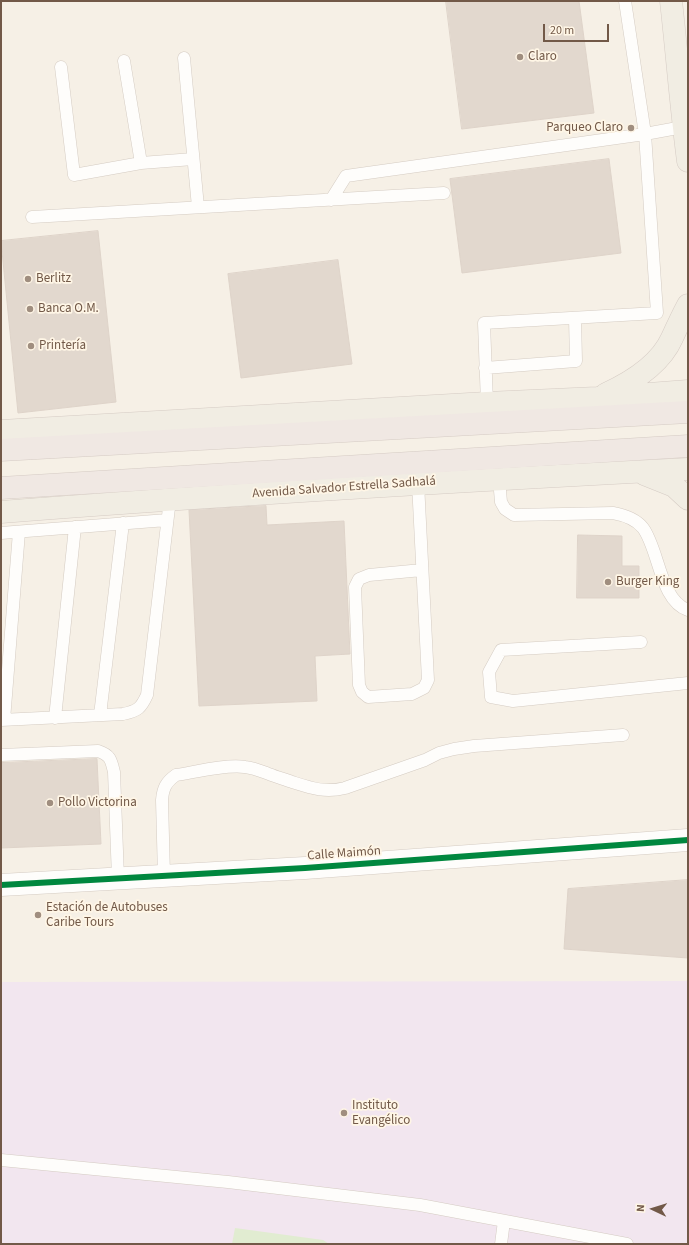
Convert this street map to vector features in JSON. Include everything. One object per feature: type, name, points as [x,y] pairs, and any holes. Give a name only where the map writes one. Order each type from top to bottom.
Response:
[{"type":"highway","points":[[1,450],[688,412]]},
{"type":"highway","name":"Avenida Salvador Estrella Sadhalá","points":[[1,488],[688,446]]},
{"type":"main road","points":[[671,1],[678,57],[683,127],[688,161]]},
{"type":"main road","points":[[597,398],[620,387],[652,366],[672,339],[688,305]]},
{"type":"main road","points":[[1,431],[597,398],[688,391]]},
{"type":"main road","name":"Avenida Salvador Estrella Sadhalá","points":[[1,512],[168,509],[418,483],[688,469]]},
{"type":"main road","points":[[635,472],[655,477],[674,486],[688,499]]},
{"type":"street","name":"Calle Maimón","points":[[1,885],[305,868],[688,840]]},
{"type":"lane","points":[[487,403],[484,323],[657,313],[645,134],[625,1]]},
{"type":"lane","points":[[184,58],[198,208]]},
{"type":"lane","points":[[124,61],[141,163]]},
{"type":"lane","points":[[61,67],[74,175],[141,163],[193,159]]},
{"type":"lane","points":[[331,200],[346,176],[645,134],[683,127]]},
{"type":"lane","points":[[32,217],[444,193]]},
{"type":"lane","points":[[485,368],[576,361],[575,318]]},
{"type":"lane","points":[[499,479],[501,502],[505,509],[514,515],[613,513],[623,514],[633,519],[643,528],[649,540],[668,592],[676,602],[684,609],[688,610]]},
{"type":"lane","points":[[418,483],[428,680],[424,688],[412,694],[368,697],[362,692],[359,684],[356,587],[359,579],[369,575],[422,570]]},
{"type":"lane","points":[[1,533],[123,523],[168,509],[147,695],[143,705],[134,712],[123,714],[2,720],[19,532]]},
{"type":"lane","points":[[100,715],[123,523]]},
{"type":"lane","points":[[55,718],[75,527]]},
{"type":"lane","points":[[641,642],[501,650],[490,672],[491,696],[513,701],[688,683]]},
{"type":"lane","points":[[164,876],[163,788],[169,780],[176,775],[243,766],[258,769],[312,788],[335,790],[346,788],[454,749],[474,746],[623,735]]},
{"type":"lane","points":[[1,754],[98,751],[106,754],[112,761],[114,772],[118,878]]},
{"type":"lane","points":[[1,1160],[243,1183],[420,1205],[627,1244]]},
{"type":"lane","points":[[501,1244],[504,1221]]},
{"type":"shaded area","name":"Instituto Evangélico","points":[[688,981],[688,1244],[1,1244],[1,982]]},
{"type":"green space","points":[[235,1228],[323,1240],[329,1244],[232,1244]]},
{"type":"building","name":"Claro","points":[[446,1],[579,1],[594,113],[462,129]]},
{"type":"building","points":[[609,159],[621,253],[462,273],[450,179]]},
{"type":"building","points":[[98,231],[116,402],[18,413],[1,241]]},
{"type":"building","points":[[338,260],[352,364],[241,378],[228,274]]},
{"type":"building","points":[[266,506],[267,525],[344,521],[350,654],[315,656],[317,701],[199,706],[189,510]]},
{"type":"building","name":"Burger King","points":[[578,535],[622,536],[622,566],[639,566],[639,598],[577,598]]},
{"type":"building","name":"Pollo Victorina","points":[[97,759],[101,844],[1,848],[1,763]]},
{"type":"building","points":[[688,880],[688,958],[564,949],[568,889]]},
{"type":"cycle path","points":[[1,885],[305,868],[688,840]]},
{"type":"place","name":"Claro","points":[[520,57]]},
{"type":"place","name":"Parqueo Claro","points":[[631,128]]},
{"type":"place","name":"Berlitz","points":[[28,279]]},
{"type":"place","name":"Banca O.M.","points":[[30,309]]},
{"type":"place","name":"Printería","points":[[31,346]]},
{"type":"place","name":"Burger King","points":[[608,582]]},
{"type":"place","name":"Pollo Victorina","points":[[50,803]]},
{"type":"place","name":"Estación de Autobuses Caribe Tours","points":[[38,915]]},
{"type":"place","name":"Instituto Evangélico","points":[[344,1113]]}]
